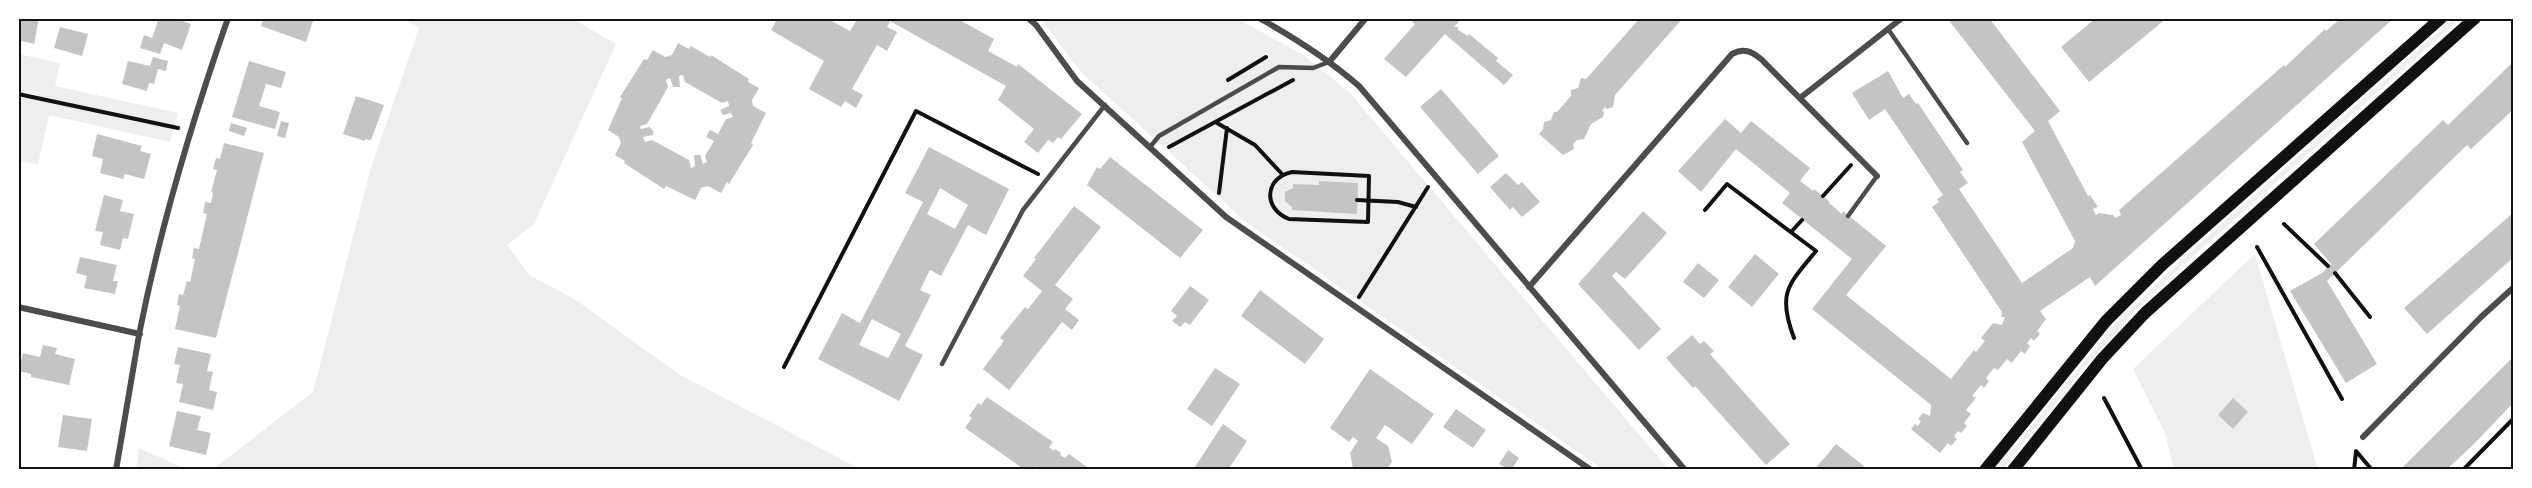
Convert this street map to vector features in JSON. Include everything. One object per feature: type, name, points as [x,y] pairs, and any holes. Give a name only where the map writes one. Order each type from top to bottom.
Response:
[{"type":"main road","points":[[1985,470],[2118,308],[2178,251],[2441,18]]},
{"type":"main road","points":[[2013,470],[2102,359],[2145,313],[2475,18]]},
{"type":"street","points":[[116,470],[140,334],[163,233],[188,142],[228,18]]},
{"type":"street","points":[[1028,18],[1036,25],[1077,81],[1236,224],[1591,470]]},
{"type":"street","points":[[1259,18],[1299,40],[1330,61],[1359,86],[1685,470]]},
{"type":"street","points":[[1330,61],[1366,18]]},
{"type":"street","points":[[1800,98],[1902,18]]},
{"type":"street","points":[[1529,287],[1732,54],[1745,50],[1753,52],[1878,176]]},
{"type":"street","points":[[2362,437],[2481,317],[2514,287]]},
{"type":"street","points":[[18,307],[140,334]]},
{"type":"lane","points":[[1888,29],[1967,143]]},
{"type":"lane","points":[[1150,147],[1160,136],[1279,67],[1313,68],[1330,61]]},
{"type":"lane","points":[[942,364],[1023,210],[1105,105]]},
{"type":"lane","points":[[1848,216],[1878,176]]},
{"type":"path","points":[[1169,147],[1296,79]]},
{"type":"path","points":[[18,94],[178,128]]},
{"type":"path","points":[[784,367],[916,111],[1047,178]]},
{"type":"path","points":[[1216,123],[1255,145],[1282,174]]},
{"type":"path","points":[[1219,193],[1227,128]]},
{"type":"path","points":[[1823,196],[1858,157]]},
{"type":"path","points":[[1292,172],[1369,176],[1368,200],[1368,222],[1290,219],[1274,211],[1271,190],[1275,180],[1282,174],[1292,172]]},
{"type":"path","points":[[1354,306],[1435,176]]},
{"type":"path","points":[[1706,210],[1727,184],[1816,251],[1788,285],[1785,304],[1787,320],[1794,338]]},
{"type":"path","points":[[1357,200],[1398,202],[1416,207]]},
{"type":"path","points":[[1791,232],[1802,220]]},
{"type":"path","points":[[2284,224],[2328,266]]},
{"type":"path","points":[[2257,247],[2342,399]]},
{"type":"path","points":[[2335,273],[2370,317]]},
{"type":"path","points":[[2104,398],[2142,470]]},
{"type":"path","points":[[2463,470],[2514,418]]},
{"type":"path","points":[[2509,423],[2514,428]]},
{"type":"path","points":[[2354,470],[2356,451],[2372,470]]},
{"type":"shaded area","points":[[401,18],[571,18],[616,44],[534,224],[507,245],[529,275],[576,300],[680,375],[862,470],[212,470],[313,392],[370,171],[419,28]]},
{"type":"shaded area","points":[[1040,18],[1236,18],[1305,56],[1350,93],[1669,470],[1604,470],[1246,222],[1081,72]]},
{"type":"shaded area","points":[[2454,18],[2461,18],[2189,260],[2133,313],[2082,370],[2002,470],[1996,470],[2115,324],[2179,262]]},
{"type":"shaded area","points":[[18,54],[60,63],[55,86],[178,113],[170,142],[49,115],[38,165],[18,160]]},
{"type":"shaded area","points":[[2255,254],[2318,470],[2174,470],[2165,433],[2133,369]]},
{"type":"shaded area","points":[[139,448],[188,470],[136,470]]},
{"type":"building","points":[[18,18],[39,18],[34,44],[18,40]]},
{"type":"building","points":[[159,18],[174,18],[191,24],[182,50],[164,43],[160,54],[140,48],[144,35],[152,38]]},
{"type":"building","points":[[264,18],[314,18],[306,42],[261,26]]},
{"type":"building","points":[[778,18],[826,18],[850,31],[858,18],[956,18],[994,39],[988,51],[1017,67],[1018,64],[1082,114],[1061,139],[1058,137],[1053,143],[1048,140],[1038,153],[1024,142],[1034,129],[998,100],[1006,86],[890,21],[887,27],[897,32],[887,51],[877,45],[852,89],[863,95],[856,108],[845,101],[841,107],[809,89],[824,61],[771,30]]},
{"type":"building","points":[[1415,18],[1462,18],[1454,27],[1458,27],[1458,30],[1468,36],[1469,34],[1498,58],[1496,61],[1513,75],[1504,85],[1445,34],[1406,77],[1384,59],[1415,24],[1412,22]]},
{"type":"building","points":[[1640,18],[1683,18],[1615,95],[1613,107],[1607,109],[1605,107],[1602,111],[1604,112],[1603,117],[1591,124],[1584,139],[1577,140],[1573,144],[1574,149],[1563,155],[1539,134],[1544,122],[1551,120],[1554,112],[1557,112],[1571,96],[1571,90],[1578,88],[1581,78],[1586,79]]},
{"type":"building","points":[[1947,18],[1989,18],[2060,111],[2048,121],[2088,196],[2090,195],[2098,207],[2093,209],[2096,215],[2099,213],[2113,215],[2115,218],[2121,215],[2119,210],[2284,65],[2285,67],[2325,29],[2326,31],[2341,18],[2394,18],[2095,286],[2090,277],[2040,311],[2046,319],[2037,331],[2040,334],[2034,341],[2031,338],[2027,343],[2030,346],[2025,354],[2021,351],[2012,363],[2007,359],[1998,370],[1994,368],[1986,378],[1989,381],[1984,388],[1981,385],[1972,396],[1976,398],[1966,410],[1971,414],[1964,423],[1967,426],[1961,433],[1958,431],[1954,436],[1957,439],[1951,446],[1948,443],[1940,453],[1911,429],[1915,424],[1918,426],[1921,421],[1918,419],[1923,413],[1930,416],[1931,405],[1812,309],[1852,259],[1782,203],[1790,193],[1736,149],[1701,192],[1678,171],[1725,119],[1741,133],[1751,121],[1810,168],[1800,181],[1813,191],[1814,189],[1842,214],[1843,211],[1886,246],[1846,295],[1951,379],[1974,350],[1976,352],[1985,341],[1981,338],[1993,323],[2002,325],[2005,317],[2001,317],[2002,312],[1932,207],[1943,195],[1885,109],[1869,120],[1852,93],[1888,71],[1903,98],[1909,94],[1916,104],[1918,103],[1963,170],[1960,172],[1968,183],[1959,189],[2022,283],[2073,248],[2075,241],[2022,142],[2035,131]]},
{"type":"building","points":[[2096,18],[2167,18],[2089,82],[2061,47]]},
{"type":"building","points":[[60,27],[88,34],[82,56],[54,48]]},
{"type":"building","points":[[678,43],[689,49],[691,46],[710,57],[711,55],[759,88],[752,100],[753,106],[766,113],[751,143],[753,145],[729,184],[727,182],[721,193],[708,186],[701,188],[695,200],[666,186],[664,189],[624,163],[625,161],[615,155],[621,143],[619,137],[608,130],[622,98],[620,97],[644,59],[647,60],[653,50],[665,57],[672,55]],"holes":[[[683,75],[685,82],[722,103],[728,101],[729,106],[720,110],[723,115],[731,113],[733,117],[726,119],[718,134],[710,130],[706,137],[714,141],[705,156],[707,162],[703,164],[700,155],[694,155],[695,166],[691,168],[689,160],[652,140],[645,142],[643,137],[653,135],[654,132],[650,127],[641,129],[640,126],[647,124],[668,87],[666,80],[670,78],[673,87],[680,87],[679,76]]]},
{"type":"building","points":[[153,57],[168,61],[166,71],[158,69],[154,84],[149,83],[147,91],[122,84],[128,61],[150,66]]},
{"type":"building","points":[[249,61],[286,72],[281,88],[266,84],[259,106],[280,112],[275,129],[232,117]]},
{"type":"building","points":[[2514,61],[2514,109],[2471,149],[2467,145],[2327,281],[2377,364],[2346,383],[2290,291],[2322,273],[2331,264],[2314,244],[2443,120],[2448,125]]},
{"type":"building","points":[[1441,89],[1499,156],[1478,174],[1420,107]]},
{"type":"building","points":[[356,96],[384,105],[371,140],[365,139],[365,141],[343,134]]},
{"type":"building","points":[[281,121],[289,123],[285,138],[277,136]]},
{"type":"building","points":[[231,123],[247,128],[244,136],[229,131]]},
{"type":"building","points":[[97,134],[142,146],[140,151],[151,154],[144,179],[125,174],[123,179],[100,173],[103,159],[92,156]]},
{"type":"building","points":[[224,143],[264,153],[216,338],[175,329],[180,306],[177,305],[179,294],[183,295],[187,281],[190,282],[195,259],[192,258],[194,248],[199,249],[207,214],[203,213],[205,202],[211,203],[213,193],[211,192],[217,170],[213,169],[216,158],[220,159]]},
{"type":"building","points":[[929,147],[1009,189],[986,235],[968,225],[941,276],[930,270],[920,290],[931,295],[905,346],[923,355],[899,401],[818,359],[842,313],[860,323],[923,202],[905,193]],"holes":[[[940,188],[968,205],[955,229],[927,214]],[[872,319],[901,334],[888,358],[859,345]]]},
{"type":"building","points":[[1110,157],[1203,230],[1180,258],[1087,185],[1097,167],[1100,169]]},
{"type":"building","points":[[1506,173],[1518,185],[1522,182],[1540,202],[1522,217],[1513,207],[1510,210],[1490,187]]},
{"type":"building","points":[[1319,181],[1358,183],[1357,214],[1292,210],[1292,207],[1285,201],[1285,192],[1293,188],[1293,184],[1319,185]]},
{"type":"building","points":[[104,195],[123,200],[120,211],[134,214],[128,239],[123,238],[120,250],[100,245],[103,232],[95,231]]},
{"type":"building","points":[[1074,206],[1101,227],[1055,285],[1073,299],[1065,309],[1079,320],[1072,330],[1062,322],[1009,390],[983,369],[1004,341],[1000,338],[1025,307],[1028,309],[1042,291],[1023,276]]},
{"type":"building","points":[[1643,211],[1667,233],[1625,279],[1616,272],[1612,276],[1661,329],[1639,350],[1578,284]]},
{"type":"building","points":[[2514,212],[2514,257],[2427,334],[2404,308]]},
{"type":"building","points":[[1755,254],[1779,274],[1752,307],[1728,287]]},
{"type":"building","points":[[80,257],[117,265],[113,281],[118,281],[115,294],[84,288],[87,276],[76,273]]},
{"type":"building","points":[[1698,263],[1719,280],[1704,298],[1683,282]]},
{"type":"building","points":[[1190,286],[1209,300],[1190,325],[1185,322],[1180,327],[1172,321],[1177,316],[1171,311]]},
{"type":"building","points":[[1260,290],[1324,339],[1305,364],[1241,316]]},
{"type":"building","points":[[1692,335],[1700,344],[1704,341],[1714,351],[1710,354],[1790,444],[1766,465],[1695,386],[1693,388],[1666,358]]},
{"type":"building","points":[[43,345],[57,348],[55,354],[75,359],[69,385],[31,377],[31,374],[19,371],[23,353],[40,357]]},
{"type":"building","points":[[178,347],[211,354],[207,371],[213,372],[209,390],[217,392],[213,410],[179,402],[183,384],[176,383],[180,365],[174,364]]},
{"type":"building","points":[[2514,356],[2514,402],[2473,445],[2446,470],[2400,470]]},
{"type":"building","points":[[1215,368],[1240,384],[1212,426],[1187,409]]},
{"type":"building","points":[[1370,369],[1434,414],[1412,444],[1385,425],[1376,438],[1388,446],[1392,462],[1386,470],[1353,469],[1350,453],[1358,441],[1353,437],[1349,442],[1330,428]]},
{"type":"building","points":[[987,397],[1053,442],[1049,447],[1054,451],[1055,449],[1065,458],[1069,454],[1091,470],[1039,470],[1035,466],[1033,470],[1025,470],[965,428],[972,418],[969,416],[978,403],[981,405]]},
{"type":"building","points":[[2233,398],[2248,412],[2233,429],[2218,415]]},
{"type":"building","points":[[1456,409],[1486,430],[1473,448],[1443,427]]},
{"type":"building","points":[[177,411],[201,416],[197,430],[211,433],[206,455],[169,446]]},
{"type":"building","points":[[63,415],[92,419],[87,451],[58,447]]},
{"type":"building","points":[[1223,424],[1247,441],[1228,470],[1193,470]]},
{"type":"building","points":[[1836,444],[1864,466],[1860,470],[1814,470]]},
{"type":"building","points":[[1508,450],[1519,458],[1511,470],[1499,464]]}]
